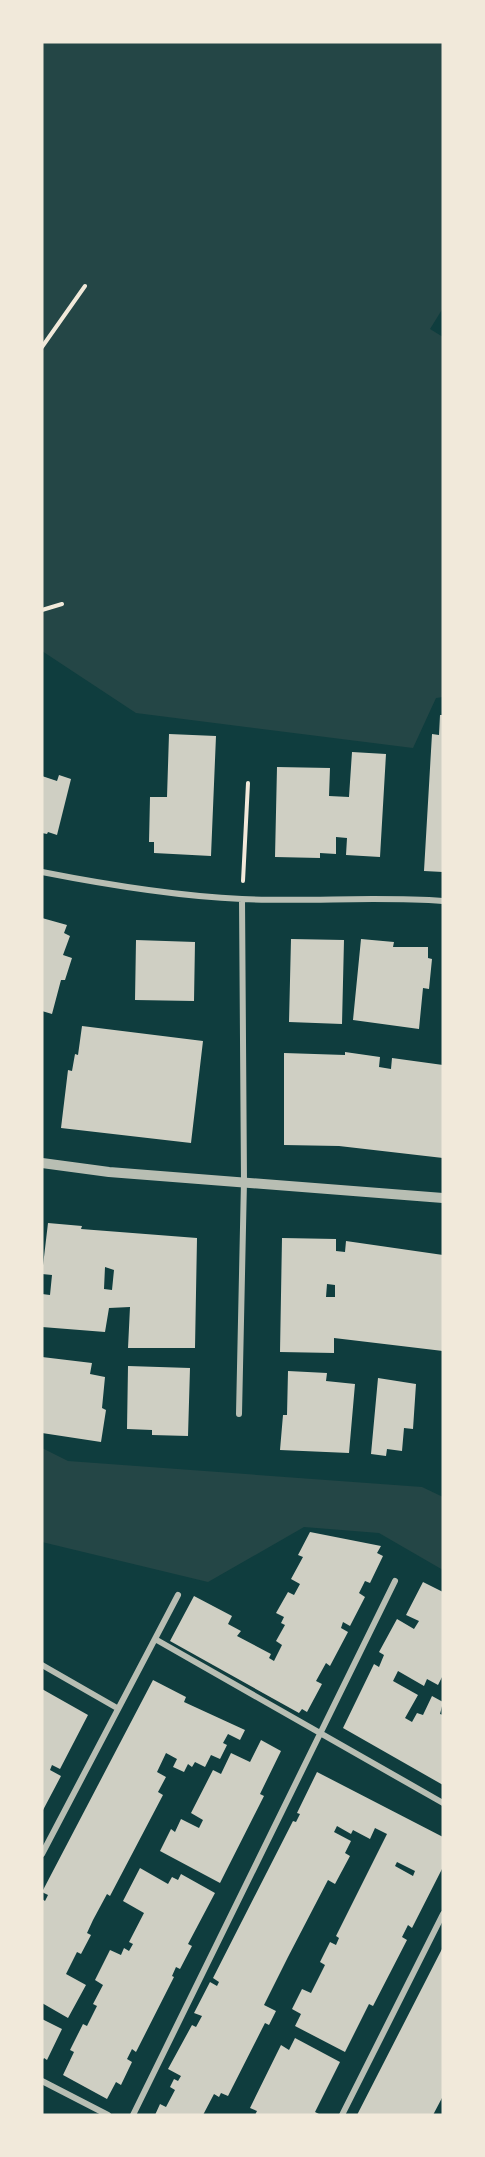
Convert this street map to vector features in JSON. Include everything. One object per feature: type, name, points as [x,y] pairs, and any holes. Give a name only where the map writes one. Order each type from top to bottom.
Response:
[{"type":"street","points":[[42,872],[105,885],[242,899],[394,897],[443,901]]},
{"type":"street","points":[[239,1414],[243,1181],[242,899]]},
{"type":"street","points":[[42,1163],[109,1172],[443,1198]]},
{"type":"street","points":[[133,2115],[395,1581]]},
{"type":"street","points":[[42,1854],[178,1595]]},
{"type":"street","points":[[155,1639],[443,1803]]},
{"type":"street","points":[[42,1665],[117,1708]]},
{"type":"street","points":[[342,2115],[443,1914]]},
{"type":"street","points":[[42,2081],[108,2115]]},
{"type":"path","points":[[42,348],[85,286]]},
{"type":"path","points":[[42,610],[62,604]]},
{"type":"path","points":[[242,899],[248,783]]},
{"type":"shaded area","points":[[42,42],[443,42],[443,308],[430,329],[443,337],[443,697],[436,698],[413,748],[136,713],[42,651]]},
{"type":"shaded area","points":[[42,1448],[68,1461],[422,1487],[443,1497],[443,1570],[379,1533],[304,1527],[208,1582],[42,1542]]},
{"type":"building","points":[[440,715],[443,715],[443,872],[424,871],[432,734],[439,735]]},
{"type":"building","points":[[169,734],[216,736],[211,856],[154,853],[154,842],[149,842],[150,797],[167,797]]},
{"type":"building","points":[[352,752],[386,754],[380,857],[346,855],[347,838],[336,837],[336,854],[320,853],[320,858],[275,857],[277,767],[330,768],[329,796],[349,797]]},
{"type":"building","points":[[59,775],[71,779],[57,835],[42,833],[42,776],[57,781]]},
{"type":"building","points":[[42,918],[67,925],[64,933],[70,936],[63,955],[72,958],[65,980],[61,980],[52,1014],[42,1011]]},
{"type":"building","points":[[291,939],[344,940],[342,1024],[289,1022]]},
{"type":"building","points":[[361,939],[394,942],[393,947],[428,947],[428,958],[432,959],[429,989],[423,988],[419,1029],[353,1020]]},
{"type":"building","points":[[136,940],[195,942],[194,1001],[135,1000]]},
{"type":"building","points":[[82,1026],[203,1041],[191,1143],[61,1128],[68,1070],[72,1071],[75,1054],[78,1055]]},
{"type":"building","points":[[345,1052],[380,1057],[379,1067],[391,1069],[392,1058],[443,1065],[443,1158],[339,1146],[284,1145],[284,1053],[345,1055]]},
{"type":"building","points":[[48,1223],[82,1226],[81,1229],[197,1238],[195,1348],[128,1348],[130,1307],[109,1308],[105,1332],[42,1327],[42,1294],[50,1295],[52,1275],[42,1274]],"holes":[[[105,1267],[114,1270],[112,1290],[104,1289]]]},
{"type":"building","points":[[282,1238],[336,1239],[336,1251],[345,1252],[346,1241],[443,1255],[443,1351],[334,1338],[334,1353],[280,1352]],"holes":[[[327,1284],[335,1285],[335,1297],[326,1297]]]},
{"type":"building","points":[[42,1357],[92,1363],[90,1374],[105,1377],[102,1408],[106,1410],[101,1442],[42,1433]]},
{"type":"building","points":[[128,1366],[190,1368],[188,1436],[152,1435],[152,1430],[127,1429]]},
{"type":"building","points":[[288,1371],[327,1373],[326,1381],[355,1384],[349,1453],[280,1450],[283,1415],[287,1415]]},
{"type":"building","points":[[378,1378],[416,1384],[413,1429],[404,1428],[402,1451],[387,1449],[386,1456],[371,1454]]},
{"type":"building","points":[[310,1532],[381,1546],[377,1553],[383,1556],[370,1583],[365,1581],[359,1593],[365,1597],[350,1626],[343,1622],[341,1628],[348,1632],[330,1666],[326,1663],[316,1681],[322,1684],[307,1712],[302,1709],[299,1713],[170,1641],[194,1596],[232,1616],[228,1624],[241,1631],[237,1636],[271,1654],[269,1658],[274,1661],[282,1645],[276,1641],[285,1625],[281,1623],[284,1617],[276,1613],[288,1592],[294,1595],[300,1584],[291,1579],[303,1557],[298,1555]]},
{"type":"building","points":[[423,1582],[443,1592],[443,1675],[438,1685],[427,1679],[424,1686],[398,1671],[393,1681],[418,1695],[405,1718],[412,1722],[417,1713],[423,1715],[432,1696],[443,1702],[440,1714],[443,1715],[443,1785],[343,1728],[374,1664],[379,1667],[384,1655],[379,1652],[397,1619],[414,1629],[419,1621],[406,1615]]},
{"type":"building","points":[[153,1680],[186,1697],[184,1702],[245,1730],[240,1740],[228,1734],[223,1743],[227,1745],[220,1759],[211,1755],[205,1767],[195,1762],[192,1767],[188,1764],[184,1772],[173,1767],[177,1759],[166,1753],[157,1772],[166,1777],[158,1792],[163,1795],[110,1896],[107,1894],[93,1920],[87,1933],[91,1935],[81,1954],[77,1952],[66,1974],[86,1985],[68,2018],[42,2003],[42,1899],[45,1901],[48,1895],[42,1892]]},
{"type":"building","points":[[42,1689],[88,1715],[60,1769],[52,1765],[50,1770],[61,1776],[42,1812]]},
{"type":"building","points":[[261,1740],[281,1751],[260,1794],[264,1796],[220,1883],[160,1851],[171,1829],[175,1832],[181,1819],[199,1828],[203,1820],[191,1813],[213,1770],[221,1774],[231,1753],[250,1762]]},
{"type":"building","points":[[317,1772],[443,1837],[443,1867],[412,1928],[408,1925],[402,1937],[407,1940],[373,2006],[369,2004],[345,2052],[295,2026],[301,2014],[292,2009],[302,1989],[311,1993],[325,1965],[320,1962],[330,1942],[336,1945],[339,1938],[336,1936],[387,1834],[375,1828],[370,1839],[353,1830],[351,1834],[337,1826],[334,1832],[351,1841],[345,1853],[350,1856],[335,1884],[328,1880],[288,1957],[264,2005],[276,2011],[269,2025],[265,2023],[228,2096],[221,2093],[219,2097],[214,2094],[203,2115],[155,2115],[160,2104],[166,2107],[175,2090],[170,2087],[174,2079],[178,2081],[181,2076],[168,2069],[192,2025],[196,2027],[202,2016],[194,2013],[210,1982],[217,1986],[219,1982],[213,1978],[293,1821],[296,1822],[300,1814],[297,1813]],"holes":[[[397,1862],[415,1871],[413,1876],[395,1866]]]},
{"type":"building","points":[[140,1868],[168,1884],[172,1877],[178,1880],[181,1874],[215,1893],[188,1944],[192,1946],[180,1969],[176,1967],[172,1976],[174,1977],[136,2052],[132,2049],[127,2059],[132,2062],[121,2085],[116,2082],[107,2099],[63,2075],[74,2052],[70,2050],[83,2024],[87,2026],[97,2006],[93,2004],[103,1985],[95,1980],[110,1950],[121,1955],[124,1948],[129,1951],[133,1944],[129,1942],[144,1913],[123,1901]]},
{"type":"building","points":[[443,1947],[443,2096],[433,2115],[357,2115]]},
{"type":"building","points":[[42,2019],[62,2029],[47,2060],[44,2058],[42,2061]]},
{"type":"building","points":[[295,2038],[340,2062],[315,2112],[321,2115],[255,2115],[257,2111],[250,2108],[281,2045],[289,2050]]}]
